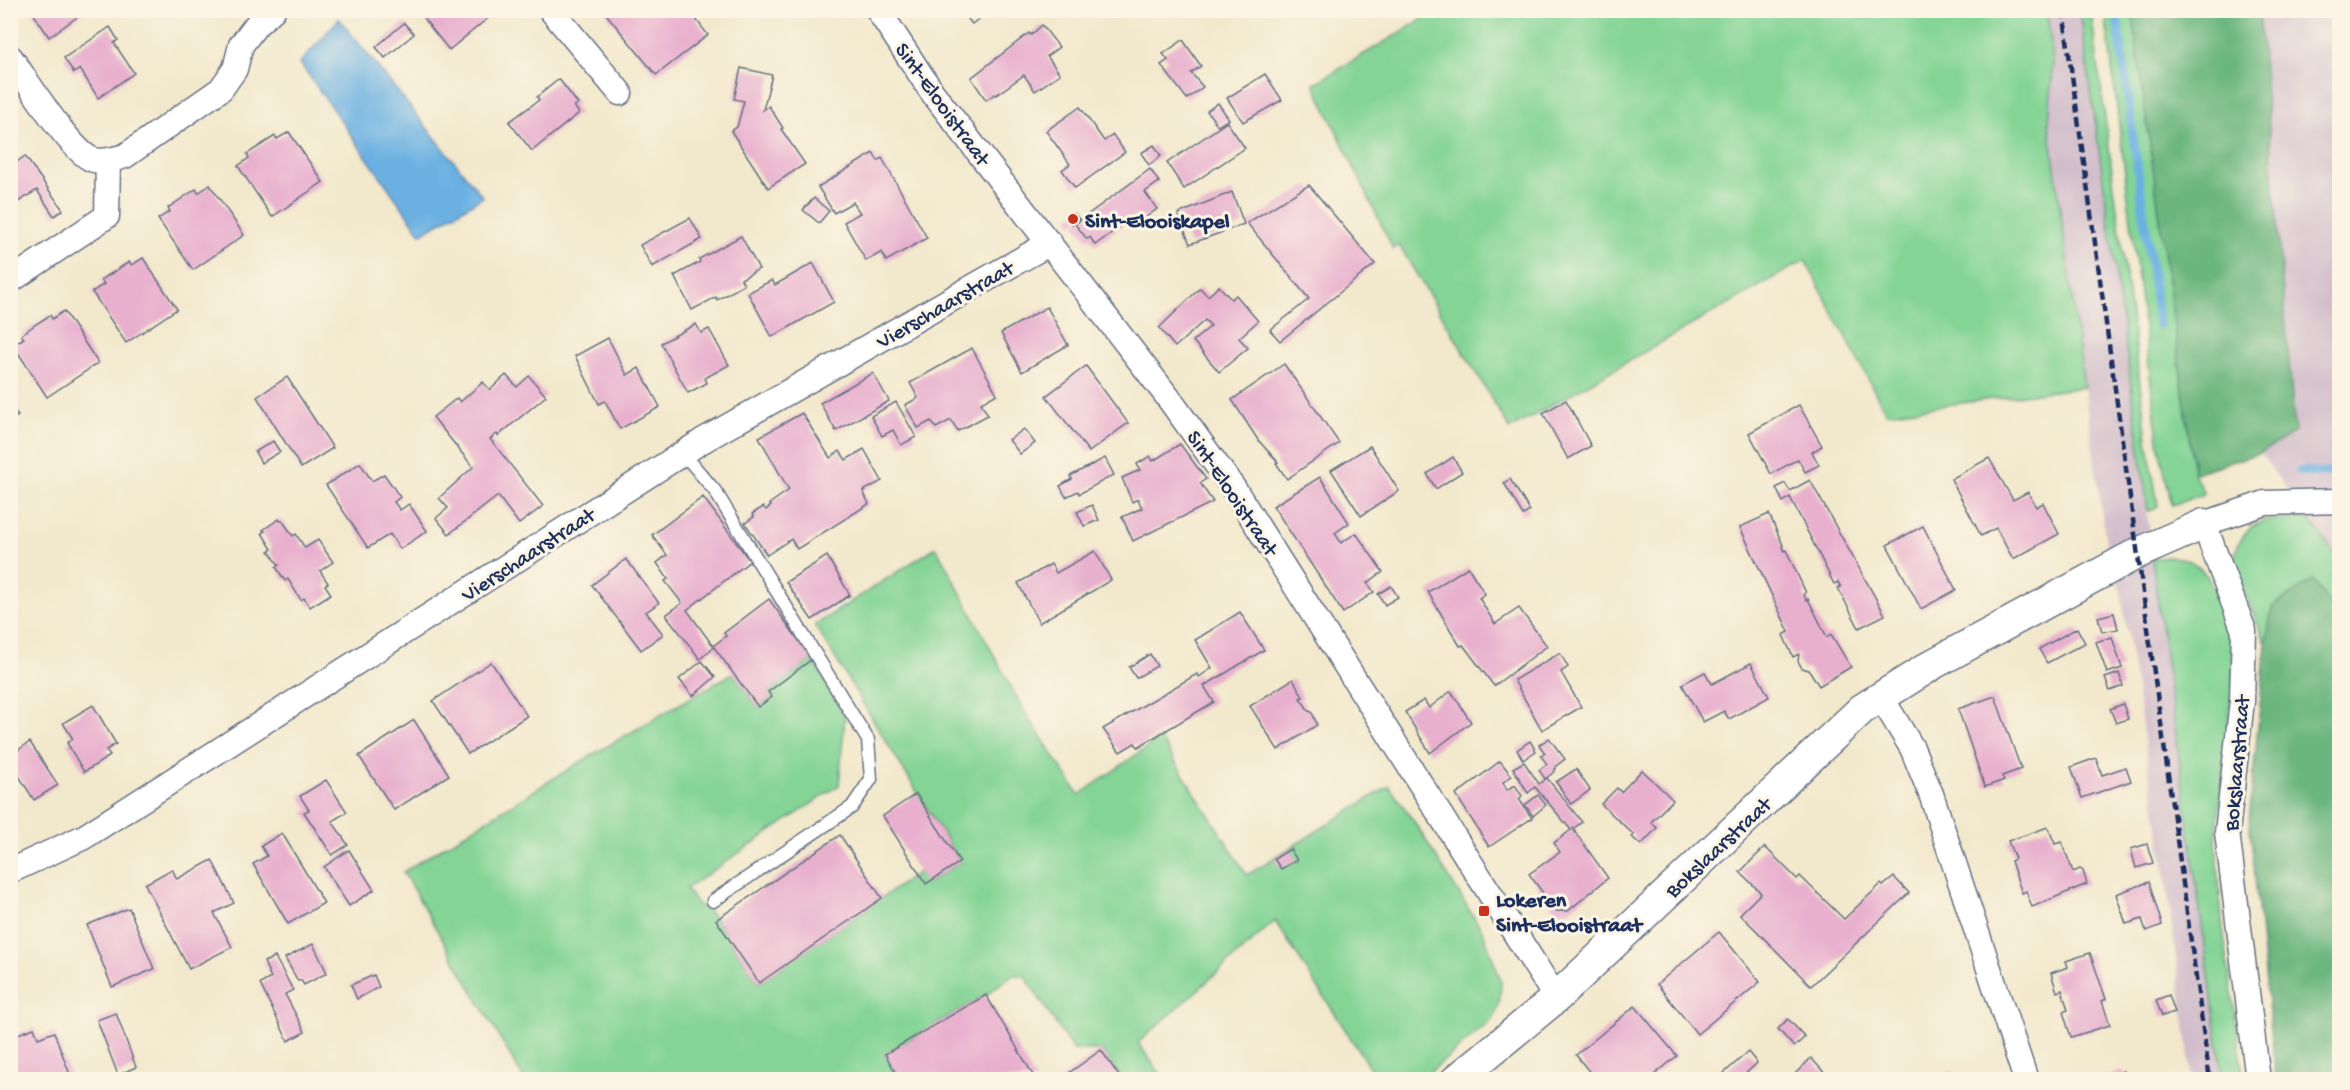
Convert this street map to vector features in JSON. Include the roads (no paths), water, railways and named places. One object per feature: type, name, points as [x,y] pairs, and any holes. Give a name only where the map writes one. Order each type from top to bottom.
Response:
[{"type":"street","points":[[10,57],[72,144],[90,160],[108,161],[125,156],[221,89],[235,69],[241,45],[257,24],[273,10]]},
{"type":"street","points":[[551,10],[620,93]]},
{"type":"street","name":"Sint-Elooistraat","points":[[878,10],[932,92],[1050,243],[1234,489],[1556,998]]},
{"type":"street","points":[[10,281],[107,216],[108,161]]},
{"type":"street","name":"Vierschaarstraat","points":[[10,871],[84,837],[683,453],[1050,243]]},
{"type":"street","points":[[2204,524],[2265,503],[2340,501]]},
{"type":"street","name":"Bokslaarstraat","points":[[1456,1080],[1556,998],[1862,709],[1935,663],[2118,564],[2204,524],[2244,631],[2242,701],[2227,832],[2258,1080]]},
{"type":"street","points":[[1881,697],[1912,748],[1930,794],[2026,1080]]},
{"type":"lane","points":[[683,453],[715,491],[868,740],[871,779],[852,807],[714,901]]},
{"type":"water","points":[[339,19],[483,197],[421,234],[300,63]]},
{"type":"waterway","points":[[2116,10],[2159,325]]},
{"type":"waterway","points":[[2300,471],[2340,474]]},
{"type":"railway","points":[[2063,10],[2210,1080]]},
{"type":"place","name":"Sint-Elooiskapel","points":[[1073,219]]},
{"type":"place","name":"Lokeren Sint-Elooistraat","points":[[1484,911]]}]
